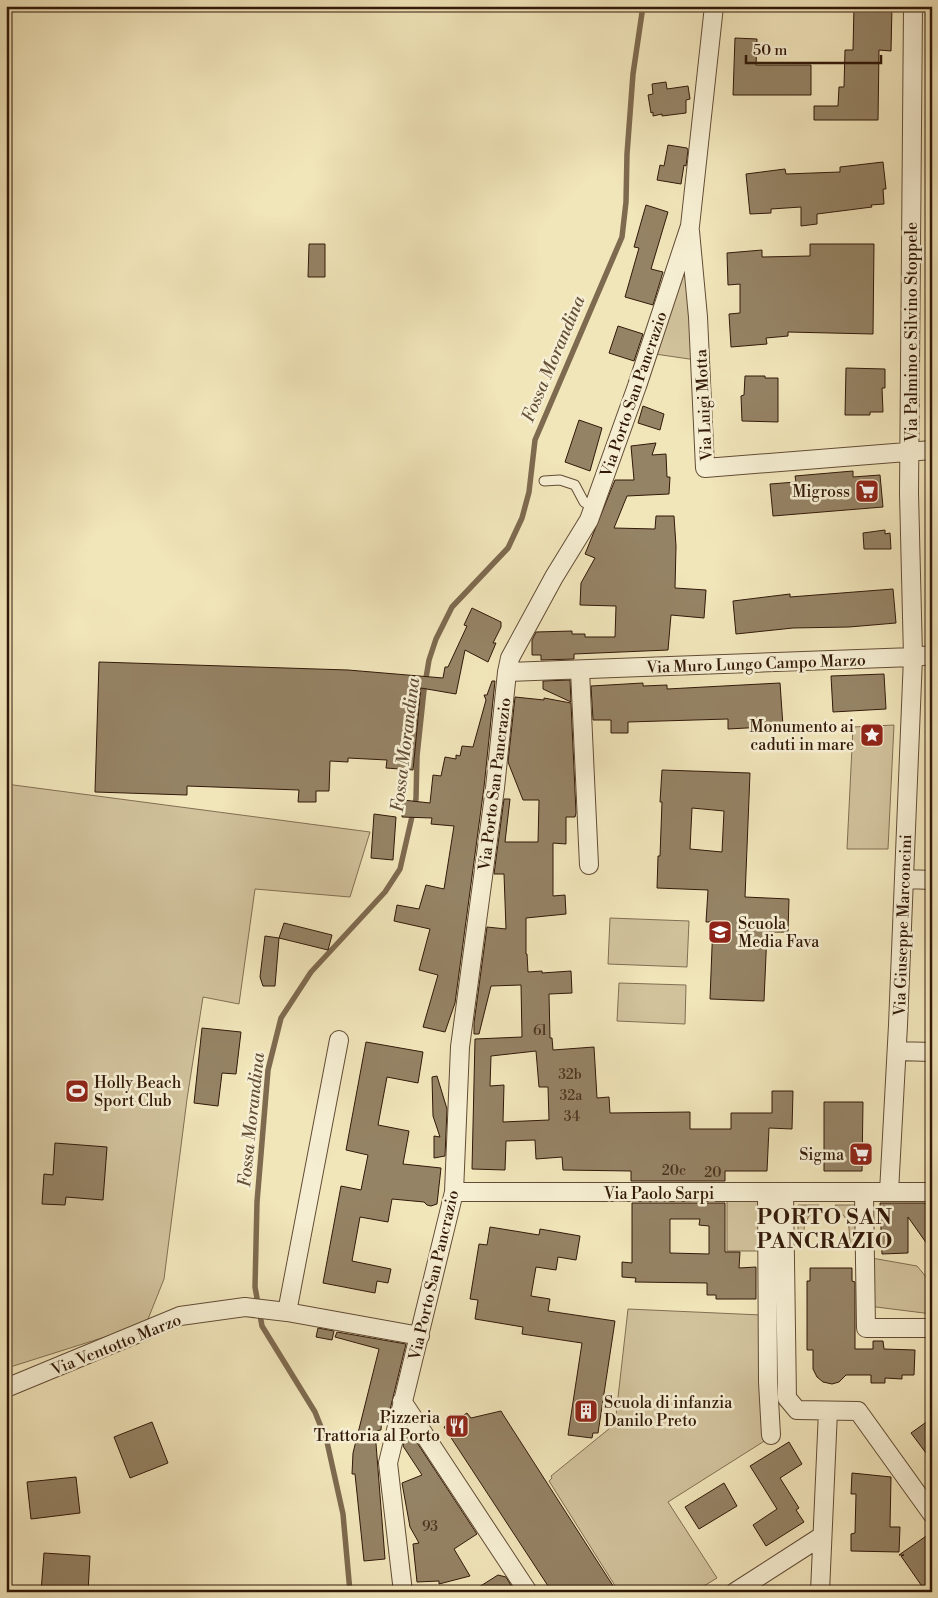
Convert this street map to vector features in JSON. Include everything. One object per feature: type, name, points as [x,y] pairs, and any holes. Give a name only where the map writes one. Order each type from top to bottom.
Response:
[{"type":"street","name":"Via Porto San Pancrazio","points":[[406,1420],[402,1401],[420,1336],[454,1192],[460,1047],[510,658],[554,577],[589,520],[637,386],[690,226],[714,6]]},
{"type":"street","name":"Via Palmino e Silvino Stoppele","points":[[913,6],[909,493],[913,657]]},
{"type":"street","name":"Via Luigi Motta","points":[[690,226],[698,317],[706,468],[910,451]]},
{"type":"street","points":[[910,451],[932,450]]},
{"type":"street","name":"Via Muro Lungo Campo Marzo","points":[[507,672],[932,655]]},
{"type":"street","name":"Via Giuseppe Marconcini","points":[[889,1192],[905,879],[913,657]]},
{"type":"street","points":[[580,670],[589,864]]},
{"type":"street","points":[[905,879],[932,880]]},
{"type":"street","points":[[287,1312],[339,1040]]},
{"type":"street","points":[[897,1051],[932,1052]]},
{"type":"street","name":"Via Paolo Sarpi","points":[[454,1192],[889,1192],[930,1194]]},
{"type":"street","points":[[776,1193],[787,1398],[797,1410],[858,1411],[932,1514]]},
{"type":"street","points":[[771,1435],[768,1382],[776,1193]]},
{"type":"street","points":[[864,1193],[866,1328],[932,1328]]},
{"type":"street","name":"Via Ventotto Marzo","points":[[6,1388],[180,1316],[245,1307],[287,1312],[420,1336]]},
{"type":"street","points":[[820,1592],[828,1411]]},
{"type":"street","points":[[403,1592],[388,1463],[406,1420]]},
{"type":"street","points":[[406,1420],[528,1592]]},
{"type":"street","points":[[735,1592],[822,1536]]},
{"type":"lane","points":[[544,481],[560,480],[574,485],[584,502],[593,508]]},
{"type":"shaded area","points":[[684,270],[686,272],[696,360],[655,354]]},
{"type":"shaded area","points":[[894,725],[888,849],[847,849],[853,727]]},
{"type":"shaded area","name":"Holly Beach Sport Club","points":[[6,784],[370,832],[350,897],[255,889],[239,1004],[203,997],[187,1099],[164,1279],[146,1324],[7,1368]]},
{"type":"shaded area","points":[[610,918],[689,921],[687,967],[608,964]]},
{"type":"shaded area","points":[[619,983],[686,985],[685,1024],[617,1021]]},
{"type":"shaded area","points":[[727,1193],[763,1194],[762,1251],[727,1251]]},
{"type":"shaded area","points":[[798,1205],[819,1205],[805,1224],[803,1233],[804,1245],[800,1249],[798,1249]]},
{"type":"shaded area","points":[[835,1205],[856,1205],[856,1249],[852,1249],[851,1246],[847,1221]]},
{"type":"shaded area","points":[[866,1257],[917,1266],[932,1284],[932,1314],[868,1306]]},
{"type":"shaded area","points":[[628,1309],[761,1315],[766,1440],[668,1502],[717,1578],[694,1592],[619,1592],[549,1481],[552,1478],[551,1476],[615,1424]]},
{"type":"building","points":[[854,6],[892,6],[891,51],[879,50],[878,120],[814,120],[814,106],[838,106],[839,87],[844,87],[845,50],[853,50]]},
{"type":"building","points":[[735,38],[757,39],[756,65],[811,65],[811,95],[733,95]]},
{"type":"building","points":[[666,82],[667,89],[688,86],[690,99],[686,100],[686,113],[653,116],[653,112],[651,113],[648,95],[653,94],[652,84]]},
{"type":"building","points":[[668,145],[687,148],[688,150],[681,184],[657,180],[660,165],[664,166]]},
{"type":"building","points":[[883,162],[886,189],[883,189],[884,204],[817,214],[817,224],[801,226],[801,207],[771,209],[771,213],[750,214],[746,174],[785,169],[786,174],[840,172],[840,167]]},
{"type":"building","points":[[646,205],[668,212],[651,269],[663,272],[653,305],[625,297],[639,248],[634,247]]},
{"type":"building","points":[[309,244],[325,244],[325,277],[308,277]]},
{"type":"building","points":[[810,244],[874,244],[873,334],[788,332],[788,336],[766,338],[767,344],[731,347],[729,314],[740,313],[740,284],[728,285],[727,253],[762,250],[762,257],[810,256]]},
{"type":"building","points":[[618,326],[643,334],[634,361],[609,353]]},
{"type":"building","points":[[846,368],[885,369],[885,388],[882,388],[883,412],[870,412],[870,415],[845,415]]},
{"type":"building","points":[[745,376],[778,378],[778,422],[742,421],[741,396],[744,395]]},
{"type":"building","points":[[643,406],[664,414],[660,430],[638,423]]},
{"type":"building","points":[[579,420],[602,428],[590,471],[565,462]]},
{"type":"building","points":[[656,443],[652,455],[666,454],[667,477],[670,477],[669,494],[627,496],[614,528],[655,529],[656,516],[674,516],[676,546],[675,588],[706,590],[704,618],[671,615],[668,650],[574,654],[574,659],[541,660],[541,655],[532,655],[532,640],[536,632],[572,631],[572,634],[585,634],[585,637],[615,637],[616,606],[580,605],[581,583],[595,558],[585,554],[615,480],[634,480],[631,446]]},
{"type":"building","points":[[853,471],[853,477],[880,475],[883,507],[773,516],[770,484],[796,482],[795,476]]},
{"type":"building","points":[[885,530],[885,534],[890,533],[891,549],[864,549],[863,533]]},
{"type":"building","points":[[893,589],[896,623],[849,627],[793,628],[736,634],[733,601],[790,594],[790,597]]},
{"type":"building","points":[[472,608],[501,622],[501,627],[493,643],[496,643],[488,662],[465,650],[456,694],[421,688],[413,770],[386,768],[387,760],[348,758],[348,762],[330,761],[329,791],[316,791],[316,802],[298,802],[299,790],[187,786],[187,795],[95,792],[99,662],[348,670],[443,678],[445,667],[448,667],[467,626],[464,625]]},
{"type":"building","points":[[884,674],[886,709],[833,712],[831,676]]},
{"type":"building","points":[[570,680],[571,702],[543,689],[543,681]]},
{"type":"building","points":[[492,681],[495,681],[484,787],[455,1003],[445,1032],[423,1027],[438,975],[419,970],[430,929],[394,921],[397,905],[419,909],[426,885],[444,889],[454,826],[431,824],[432,818],[402,817],[403,800],[430,803],[433,775],[441,776],[445,757],[456,759],[456,755],[460,756],[462,746],[473,747],[486,700],[484,695],[487,695]]},
{"type":"building","points":[[643,683],[643,686],[667,685],[667,689],[780,683],[783,726],[728,729],[728,719],[628,722],[628,733],[611,733],[611,720],[593,720],[591,686]]},
{"type":"building","points":[[515,697],[544,700],[544,698],[571,703],[576,813],[575,817],[566,817],[566,844],[553,843],[553,896],[565,895],[566,914],[526,918],[528,972],[571,971],[572,993],[549,994],[550,1038],[552,1038],[553,1050],[594,1047],[597,1098],[609,1097],[610,1113],[690,1112],[690,1129],[731,1129],[731,1113],[772,1113],[772,1091],[793,1091],[792,1129],[769,1128],[767,1171],[725,1171],[725,1181],[631,1181],[631,1171],[563,1170],[562,1157],[536,1159],[535,1140],[506,1141],[505,1170],[472,1169],[475,1039],[522,1037],[521,985],[491,986],[479,1034],[474,1034],[487,927],[506,929],[504,874],[494,874],[504,799],[510,799],[505,842],[538,842],[539,800],[523,800],[508,762]],"holes":[[[536,1051],[539,1087],[548,1087],[549,1120],[503,1122],[504,1085],[490,1086],[491,1056]]]},
{"type":"building","points":[[662,770],[750,773],[745,897],[789,899],[788,932],[767,932],[764,1001],[710,999],[713,922],[706,922],[708,890],[657,888],[662,802],[660,802]],"holes":[[[692,808],[724,811],[722,852],[690,849]]]},
{"type":"building","points":[[374,814],[396,817],[393,860],[371,858]]},
{"type":"building","points":[[284,923],[332,935],[328,950],[279,938]]},
{"type":"building","points":[[265,936],[279,938],[275,986],[263,986],[260,977]]},
{"type":"building","points":[[202,1028],[241,1032],[236,1074],[222,1073],[218,1106],[194,1103]]},
{"type":"building","points":[[366,1042],[423,1052],[418,1083],[387,1077],[378,1125],[409,1131],[403,1164],[441,1168],[437,1204],[431,1206],[424,1202],[392,1199],[388,1222],[360,1217],[352,1261],[391,1269],[388,1283],[377,1281],[375,1293],[323,1283],[341,1186],[361,1190],[368,1155],[346,1150]]},
{"type":"building","points":[[437,1076],[447,1109],[445,1156],[434,1158],[434,1136],[440,1137],[433,1116],[432,1077]]},
{"type":"building","points":[[824,1102],[863,1102],[862,1171],[824,1171]]},
{"type":"building","points":[[55,1143],[107,1147],[103,1200],[66,1197],[65,1205],[42,1204],[44,1174],[53,1175]]},
{"type":"building","points":[[632,1203],[725,1203],[725,1252],[740,1252],[739,1268],[756,1267],[756,1299],[716,1299],[716,1295],[707,1295],[707,1283],[635,1282],[636,1278],[622,1277],[622,1262],[632,1263]],"holes":[[[670,1219],[700,1219],[699,1225],[709,1226],[709,1254],[670,1253]]]},
{"type":"building","points":[[880,1203],[925,1203],[932,1211],[932,1251],[908,1217],[908,1253],[882,1254]]},
{"type":"building","points":[[490,1227],[539,1235],[540,1229],[580,1236],[576,1260],[558,1257],[556,1270],[536,1267],[531,1296],[550,1299],[548,1311],[615,1321],[598,1433],[593,1433],[592,1438],[568,1435],[582,1343],[522,1334],[523,1327],[475,1319],[478,1300],[470,1299],[479,1244],[487,1245]]},
{"type":"building","points":[[810,1268],[852,1268],[852,1281],[855,1282],[855,1349],[873,1349],[873,1341],[883,1341],[884,1349],[915,1350],[914,1375],[902,1375],[902,1379],[885,1378],[885,1383],[871,1383],[871,1375],[846,1375],[839,1382],[832,1384],[823,1382],[817,1377],[813,1369],[813,1350],[807,1350],[807,1281],[810,1281]]},
{"type":"building","points":[[318,1328],[334,1331],[332,1340],[316,1337]]},
{"type":"building","points":[[337,1332],[406,1344],[387,1422],[382,1414],[381,1430],[375,1431],[385,1559],[364,1561],[355,1474],[352,1474],[353,1453],[379,1349],[335,1337]]},
{"type":"building","points":[[501,1411],[617,1592],[552,1592],[444,1427],[467,1413],[471,1418]]},
{"type":"building","points":[[932,1418],[932,1461],[911,1433]]},
{"type":"building","points":[[152,1422],[168,1463],[130,1478],[114,1437]]},
{"type":"building","points":[[412,1435],[477,1534],[454,1549],[470,1576],[439,1584],[439,1581],[417,1582],[413,1544],[419,1543],[410,1527],[402,1483],[422,1475],[403,1446],[405,1439]]},
{"type":"building","points":[[789,1442],[802,1464],[780,1478],[799,1508],[796,1510],[804,1522],[766,1546],[753,1525],[777,1509],[750,1466]]},
{"type":"building","points":[[852,1473],[891,1477],[890,1527],[900,1527],[899,1552],[851,1551],[851,1534],[855,1533],[856,1494],[851,1494]]},
{"type":"building","points":[[76,1477],[80,1513],[31,1519],[27,1482]]},
{"type":"building","points":[[724,1483],[737,1506],[699,1529],[685,1507]]},
{"type":"building","points":[[932,1532],[932,1592],[926,1592],[901,1556],[904,1555],[899,1555]]},
{"type":"building","points":[[44,1553],[90,1556],[88,1592],[41,1592]]},
{"type":"building","points":[[498,1575],[506,1577],[515,1592],[471,1592]]},
{"type":"waterway","name":"Fossa Morandina","points":[[350,1592],[343,1514],[327,1442],[315,1412],[262,1326],[255,1287],[257,1202],[268,1070],[281,1018],[311,972],[385,892],[400,869],[416,799],[417,756],[424,690],[429,660],[436,639],[452,607],[508,548],[522,518],[529,492],[535,440],[622,237],[626,202],[627,154],[633,74],[643,6]]},
{"type":"place","name":"Migross","points":[[867,491]]},
{"type":"place","name":"Monumento ai caduti in mare","points":[[872,735]]},
{"type":"place","name":"Scuola Media Fava","points":[[720,932]]},
{"type":"place","name":"Holly Beach Sport Club","points":[[77,1091]]},
{"type":"place","name":"Sigma","points":[[861,1154]]},
{"type":"place","name":"Scuola di infanzia Danilo Preto","points":[[586,1411]]},
{"type":"place","name":"Pizzeria Trattoria al Porto","points":[[457,1426]]},
{"type":"district","name":"PORTO SAN PANCRAZIO","points":[[825,1229]]}]
